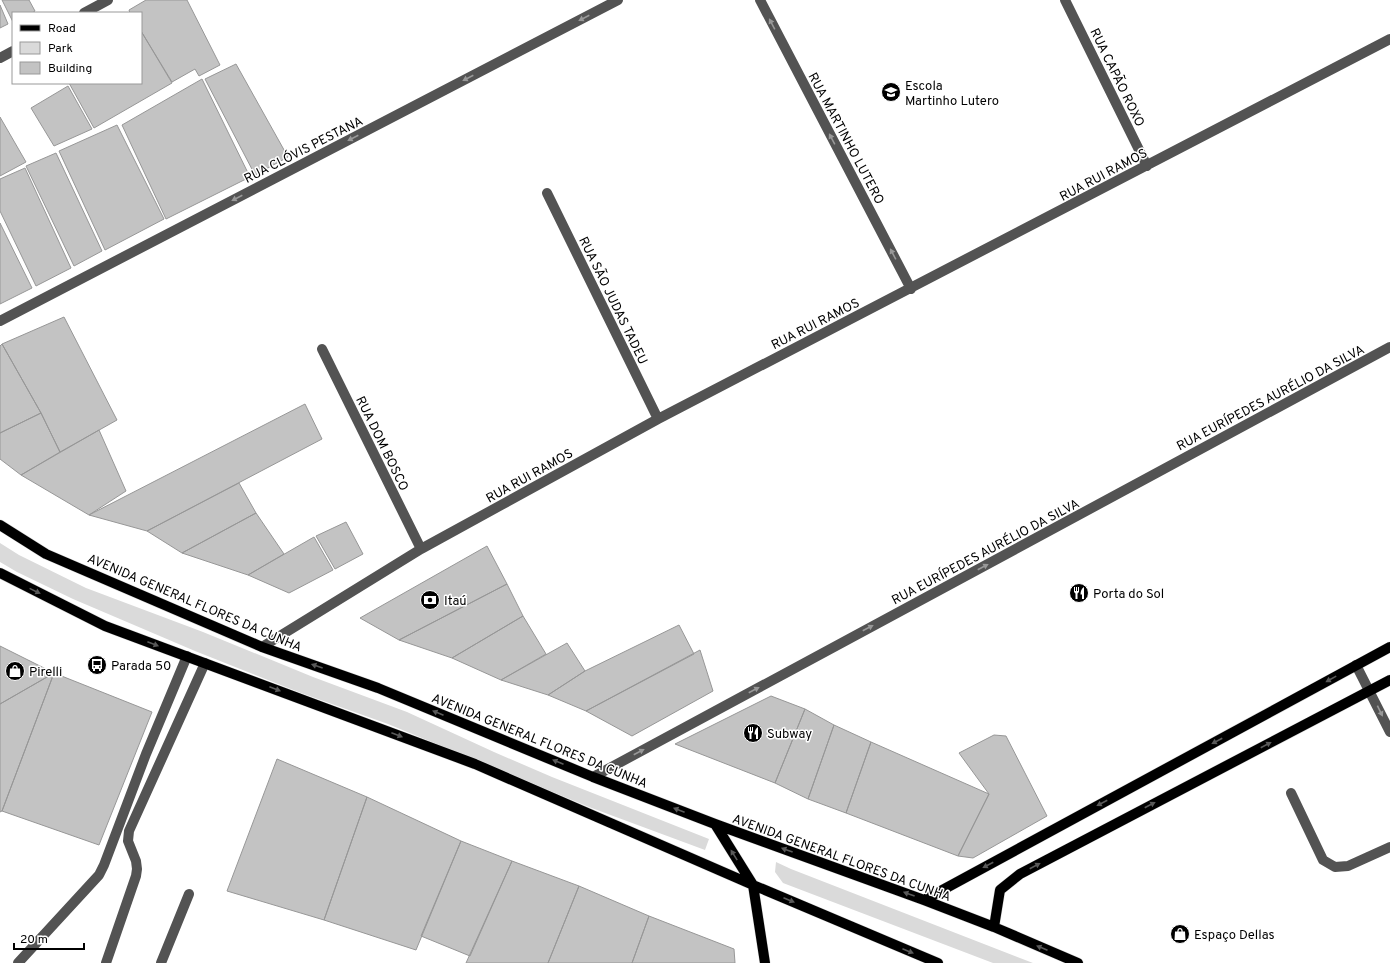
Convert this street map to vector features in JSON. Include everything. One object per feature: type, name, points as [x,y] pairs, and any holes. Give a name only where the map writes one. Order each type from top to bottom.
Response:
[{"type":"main road","name":"AVENIDA GENERAL FLORES DA CUNHA","points":[[0,524],[46,554],[262,647],[378,688],[593,777],[715,824],[924,900],[994,927],[1078,963]]},
{"type":"main road","points":[[0,573],[105,626],[475,764],[753,885],[938,963]]},
{"type":"main road","points":[[924,900],[1390,647]]},
{"type":"main road","points":[[994,927],[1000,890],[1020,874],[1390,680]]},
{"type":"main road","points":[[715,824],[753,885],[766,963]]},
{"type":"street","points":[[86,12],[108,0]]},
{"type":"street","name":"RUA CLÓVIS PESTANA","points":[[0,321],[618,0]]},
{"type":"street","name":"RUA MARTINHO LUTERO","points":[[760,0],[911,288]]},
{"type":"street","name":"RUA CAPÃO ROXO","points":[[1065,0],[1147,166]]},
{"type":"street","name":"RUA RUI RAMOS","points":[[262,647],[421,549],[658,419],[1390,39]]},
{"type":"street","points":[[0,58],[12,52]]},
{"type":"street","name":"RUA SÃO JUDAS TADEU","points":[[547,193],[658,419]]},
{"type":"street","name":"RUA EURÍPEDES AURÉLIO DA SILVA","points":[[593,777],[1390,347]]},
{"type":"street","name":"RUA DOM BOSCO","points":[[322,348],[421,549]]},
{"type":"street","points":[[18,963],[99,875],[146,754],[187,656]]},
{"type":"street","points":[[106,963],[136,876],[136,861],[128,841],[129,832],[205,663]]},
{"type":"street","points":[[1356,665],[1390,732]]},
{"type":"street","points":[[1291,793],[1323,860],[1335,867],[1348,866],[1390,847]]},
{"type":"street","points":[[161,963],[190,894]]},
{"type":"green space","points":[[0,543],[19,555],[86,588],[203,632],[313,677],[407,712],[552,777],[709,839],[705,850],[589,807],[388,724],[301,693],[195,651],[73,599],[17,572],[0,562]]},
{"type":"green space","points":[[776,862],[1033,963],[993,963],[783,883],[775,872]]},
{"type":"building","points":[[2,0],[29,0],[35,11],[12,12],[12,20]]},
{"type":"building","points":[[146,0],[187,0],[220,65],[199,76],[195,69],[172,82],[142,33],[142,12],[130,12],[129,10]]},
{"type":"building","points":[[0,5],[8,24],[0,28]]},
{"type":"building","points":[[142,33],[172,83],[94,128],[70,84],[142,84]]},
{"type":"building","points":[[236,64],[288,157],[255,175],[205,79]]},
{"type":"building","points":[[202,79],[250,177],[166,219],[122,125]]},
{"type":"building","points":[[68,86],[92,129],[54,146],[31,108]]},
{"type":"building","points":[[0,117],[26,162],[0,176]]},
{"type":"building","points":[[117,125],[164,219],[105,250],[59,151]]},
{"type":"building","points":[[56,153],[102,251],[74,266],[26,166]]},
{"type":"building","points":[[25,168],[71,268],[36,286],[0,211],[0,179]]},
{"type":"building","points":[[0,223],[32,288],[0,304]]},
{"type":"building","points":[[64,317],[117,420],[60,452],[41,413],[2,344]]},
{"type":"building","points":[[2,344],[41,413],[0,433],[0,346]]},
{"type":"building","points":[[305,404],[322,439],[147,531],[89,515]]},
{"type":"building","points":[[41,413],[60,452],[21,475],[0,459],[0,433]]},
{"type":"building","points":[[99,430],[126,491],[89,515],[21,475]]},
{"type":"building","points":[[239,483],[256,513],[182,553],[147,531]]},
{"type":"building","points":[[256,513],[284,554],[248,575],[182,553]]},
{"type":"building","points":[[346,522],[363,554],[335,569],[316,536]]},
{"type":"building","points":[[314,537],[333,570],[289,593],[248,575]]},
{"type":"building","points":[[487,546],[507,584],[399,640],[360,618]]},
{"type":"building","points":[[507,584],[523,616],[452,658],[399,640]]},
{"type":"building","points":[[523,616],[546,654],[501,680],[452,658]]},
{"type":"building","points":[[679,625],[694,654],[586,711],[548,695],[585,671]]},
{"type":"building","points":[[567,643],[585,671],[548,695],[501,680]]},
{"type":"building","points":[[0,646],[54,673],[0,704]]},
{"type":"building","points":[[700,650],[713,691],[632,736],[586,711]]},
{"type":"building","points":[[54,673],[152,712],[99,845],[2,811]]},
{"type":"building","points":[[54,673],[2,811],[0,812],[0,704]]},
{"type":"building","points":[[771,696],[805,709],[775,783],[675,744]]},
{"type":"building","points":[[805,709],[834,725],[808,799],[775,783]]},
{"type":"building","points":[[834,725],[871,742],[846,813],[808,799]]},
{"type":"building","points":[[994,735],[1006,736],[1047,816],[973,858],[958,856],[989,794],[959,753]]},
{"type":"building","points":[[871,742],[989,794],[958,856],[846,813]]},
{"type":"building","points":[[277,759],[367,797],[324,920],[227,891]]},
{"type":"building","points":[[367,797],[461,841],[416,950],[324,920]]},
{"type":"building","points":[[461,841],[512,861],[470,956],[421,936]]},
{"type":"building","points":[[512,861],[579,886],[548,963],[466,963]]},
{"type":"building","points":[[579,886],[649,916],[632,963],[548,963]]},
{"type":"building","points":[[649,916],[734,949],[735,963],[632,963]]},
{"type":"place","name":"Escola Martinho Lutero","points":[[891,92]]},
{"type":"place","name":"Porta do Sol","points":[[1079,593]]},
{"type":"place","name":"Itaú","points":[[430,600]]},
{"type":"place","name":"Parada 50","points":[[97,665]]},
{"type":"place","name":"Pirelli","points":[[15,671]]},
{"type":"place","name":"Subway","points":[[753,733]]},
{"type":"place","name":"Espaço Dellas","points":[[1180,934]]}]
